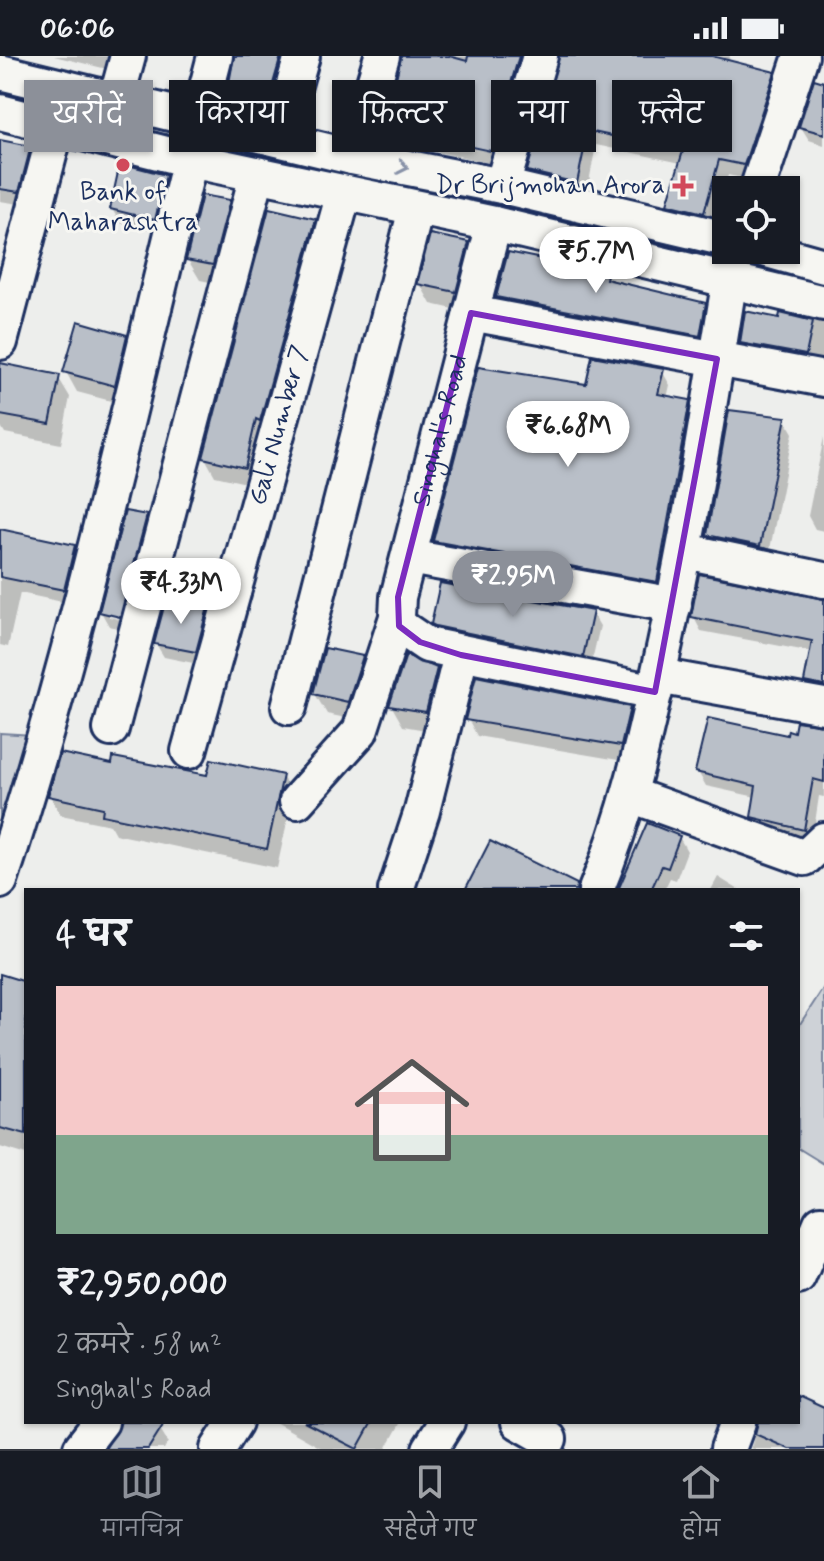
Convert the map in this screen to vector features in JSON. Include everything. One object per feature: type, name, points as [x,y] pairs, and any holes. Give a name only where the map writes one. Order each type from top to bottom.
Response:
[{"type":"street","points":[[121,80],[128,56]]},
{"type":"street","points":[[209,80],[215,56]]},
{"type":"street","points":[[295,80],[302,56]]},
{"type":"street","points":[[352,157],[382,56]]},
{"type":"street","points":[[502,186],[540,56]]},
{"type":"street","points":[[762,176],[801,56]]},
{"type":"street","points":[[0,72],[33,80]]},
{"type":"street","points":[[0,112],[24,117]]},
{"type":"street","points":[[316,148],[502,186],[712,236]]},
{"type":"street","points":[[153,150],[494,224],[730,278],[824,303]]},
{"type":"street","points":[[0,342],[50,152]]},
{"type":"street","points":[[0,881],[39,763],[79,615],[190,160]]},
{"type":"street","points":[[111,729],[257,175]]},
{"type":"street","name":"Gali Number 7","points":[[189,751],[344,193]]},
{"type":"street","points":[[289,707],[416,209]]},
{"type":"street","name":"Singhal's Road","points":[[297,801],[360,731],[397,617],[409,557],[494,224]]},
{"type":"street","points":[[800,259],[824,266]]},
{"type":"street","points":[[597,888],[631,795],[674,605],[730,278]]},
{"type":"street","points":[[471,313],[824,379]]},
{"type":"street","points":[[685,551],[824,580]]},
{"type":"street","points":[[409,557],[674,605]]},
{"type":"street","points":[[397,617],[399,626],[420,642],[461,655],[824,706]]},
{"type":"street","points":[[397,888],[422,811],[461,655]]},
{"type":"street","points":[[631,795],[805,858],[824,840]]},
{"type":"street","points":[[800,1272],[821,1223]]},
{"type":"street","points":[[81,1448],[99,1424]]},
{"type":"street","points":[[218,1449],[234,1424]]},
{"type":"street","points":[[430,1449],[446,1424]]},
{"type":"street","points":[[523,1424],[549,1439]]},
{"type":"street","points":[[728,1449],[737,1424]]},
{"type":"highlighted area","points":[[471,313],[717,359],[655,692],[461,655],[420,642],[399,626],[398,597]]},
{"type":"shaded area","points":[[0,733],[33,735],[0,840]]},
{"type":"shaded area","points":[[824,987],[824,1164],[800,1149],[800,1024]]},
{"type":"building","points":[[234,56],[281,56],[274,80],[230,80]]},
{"type":"building","points":[[401,56],[449,56],[467,61],[468,56],[519,56],[512,80],[491,80],[491,151],[475,148],[475,80],[396,80]]},
{"type":"building","points":[[559,56],[712,56],[775,72],[744,165],[719,160],[704,213],[667,204],[683,152],[732,152],[732,80],[612,80],[612,136],[596,133],[596,80],[552,80]]},
{"type":"building","points":[[814,79],[824,82],[824,134],[799,127]]},
{"type":"building","points":[[0,140],[24,145],[24,152],[29,152],[19,192],[0,189]]},
{"type":"building","points":[[532,152],[584,152],[577,183],[527,171]]},
{"type":"building","points":[[120,163],[166,175],[155,220],[110,209]]},
{"type":"building","points":[[202,195],[230,200],[213,265],[186,260]]},
{"type":"building","points":[[269,208],[316,219],[260,421],[256,419],[245,468],[203,458]]},
{"type":"building","points":[[430,234],[469,242],[456,292],[417,284]]},
{"type":"building","points":[[508,252],[566,264],[607,275],[606,279],[706,303],[700,336],[496,297]]},
{"type":"building","points":[[745,311],[779,318],[780,313],[813,321],[806,355],[740,343]]},
{"type":"building","points":[[78,321],[127,335],[115,386],[63,372]]},
{"type":"building","points":[[592,356],[664,369],[658,394],[690,400],[657,582],[433,541],[478,367],[586,384]]},
{"type":"building","points":[[0,363],[60,375],[50,424],[0,415]]},
{"type":"building","points":[[729,410],[786,417],[760,546],[707,535]]},
{"type":"building","points":[[125,511],[147,515],[120,617],[99,612]]},
{"type":"building","points":[[0,529],[75,545],[64,590],[0,577]]},
{"type":"building","points":[[699,574],[824,599],[824,686],[804,682],[812,641],[691,617]]},
{"type":"building","points":[[440,583],[593,611],[583,657],[431,624]]},
{"type":"building","points":[[166,599],[208,607],[196,652],[154,644]]},
{"type":"building","points":[[325,648],[363,656],[348,702],[313,694]]},
{"type":"building","points":[[406,655],[437,668],[426,712],[389,706]]},
{"type":"building","points":[[476,676],[630,707],[621,746],[465,720]]},
{"type":"building","points":[[708,718],[787,735],[788,730],[794,732],[796,721],[824,725],[824,782],[813,779],[804,830],[751,817],[756,786],[695,772]]},
{"type":"building","points":[[60,753],[112,764],[113,757],[207,775],[211,759],[283,775],[267,849],[102,815],[103,808],[48,796]]},
{"type":"building","points":[[647,823],[680,836],[668,868],[662,866],[652,888],[619,888]]},
{"type":"building","points":[[490,841],[577,884],[576,888],[466,888]]},
{"type":"building","points":[[0,974],[24,981],[24,1134],[0,1128]]},
{"type":"building","points":[[800,1397],[824,1408],[824,1449],[789,1449],[755,1434],[758,1424],[800,1424]]},
{"type":"building","points":[[120,1424],[164,1424],[148,1449],[105,1449]]},
{"type":"building","points":[[308,1424],[371,1424],[357,1449]]},
{"type":"place","name":"Bank of Maharashtra","points":[[123,165]]},
{"type":"place","name":"Dr Brijmohan Arora","points":[[683,186]]}]
